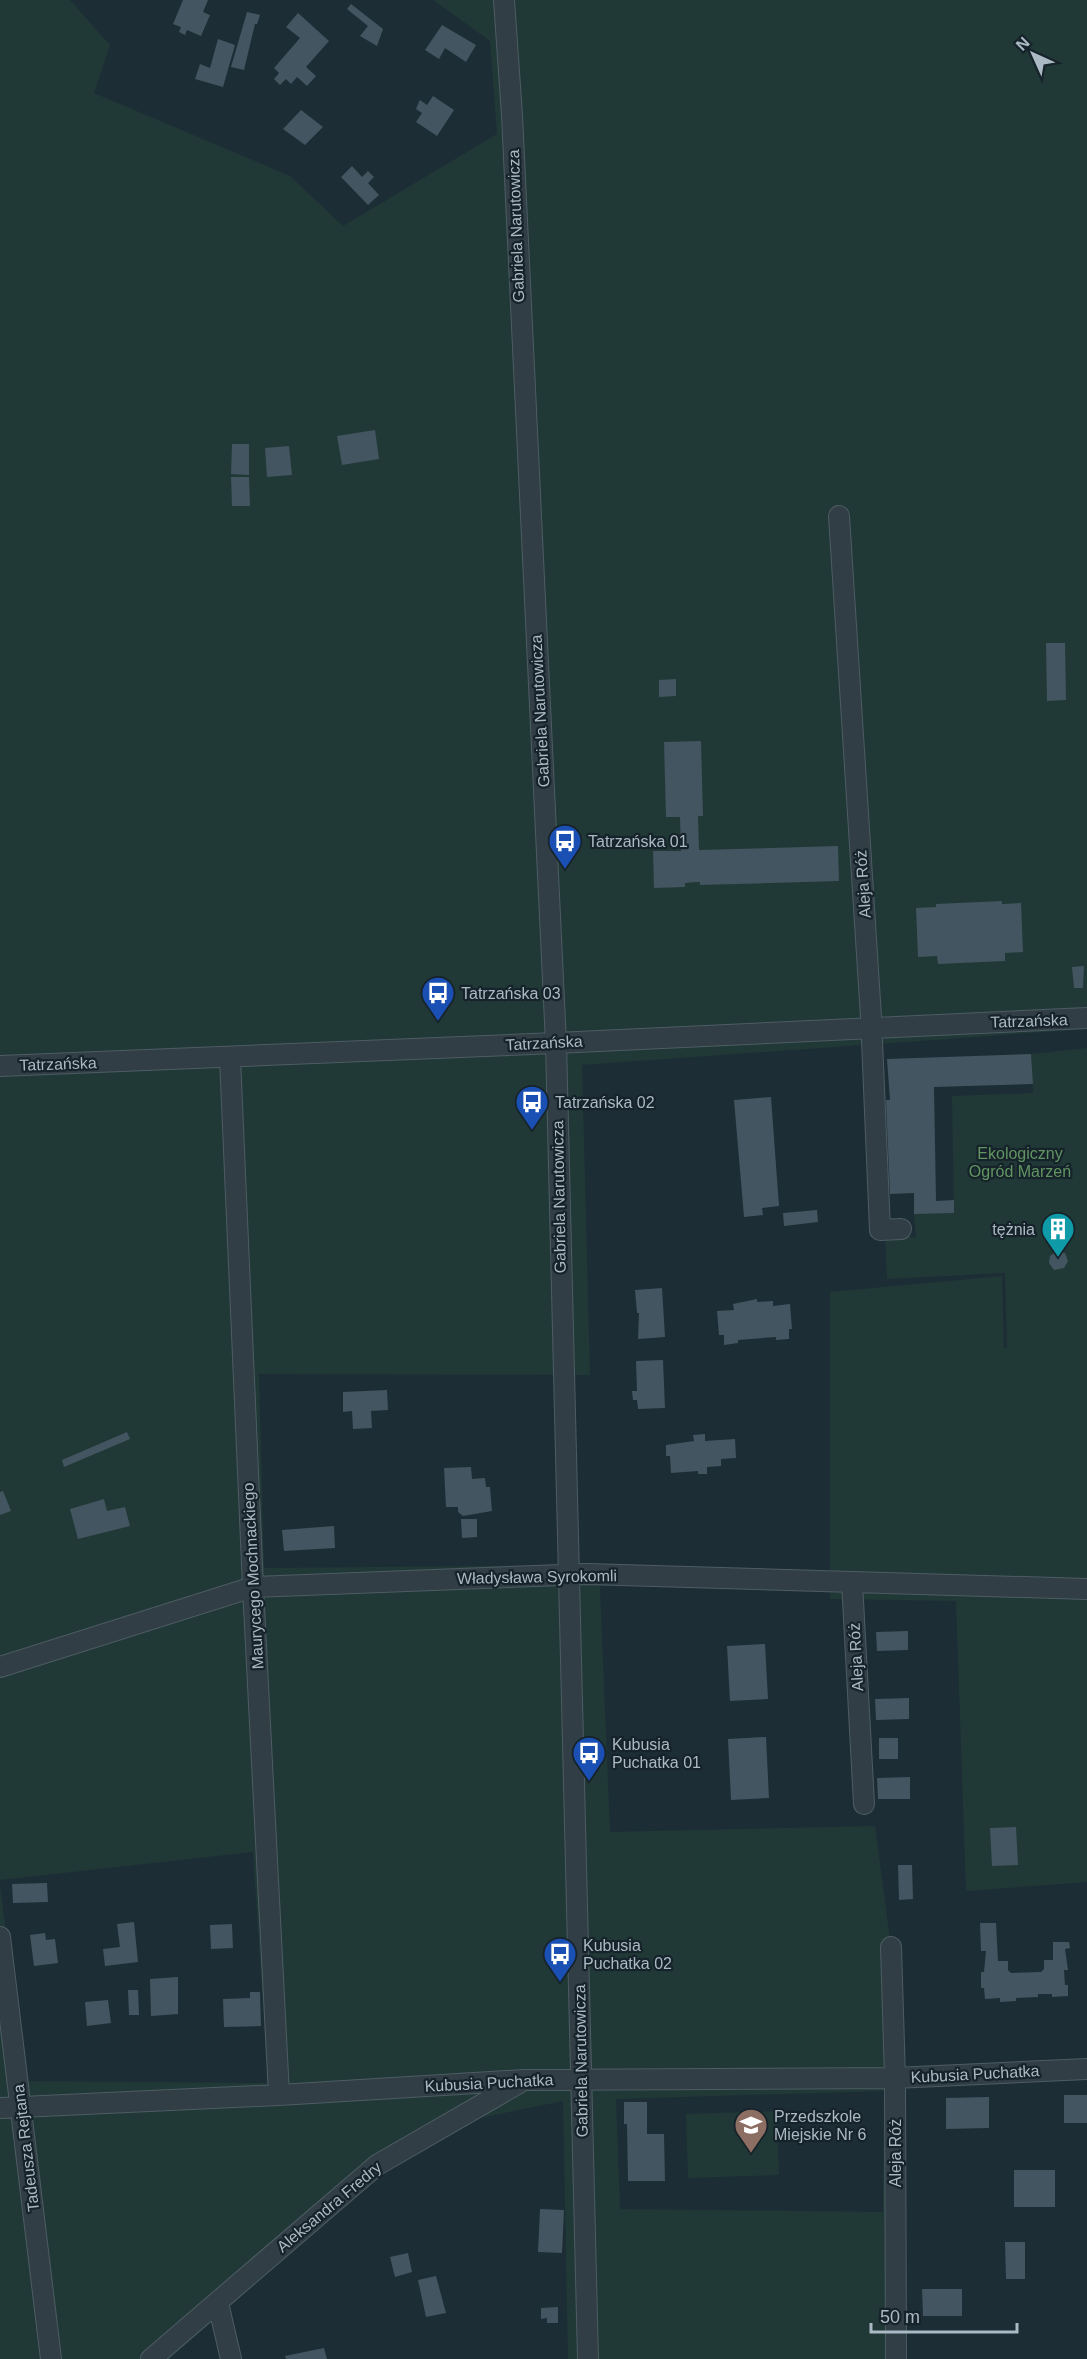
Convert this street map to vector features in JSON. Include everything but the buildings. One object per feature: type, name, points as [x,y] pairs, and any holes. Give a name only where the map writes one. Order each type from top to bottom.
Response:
[{"type":"street","name":"Gabriela Narutowicza","points":[[504,0],[512,115],[556,1043],[588,2359]]},
{"type":"street","name":"Aleja Róż","points":[[839,516],[872,1027],[880,1230],[901,1229]]},
{"type":"street","name":"Tatrzańska","points":[[0,1066],[230,1058],[1087,1018]]},
{"type":"street","name":"Maurycego Mochnackiego","points":[[230,1058],[253,1587],[279,2095]]},
{"type":"street","name":"Władysława Syrokomli","points":[[0,1667],[253,1587],[569,1574],[1087,1589]]},
{"type":"street","name":"Aleja Róż","points":[[852,1582],[864,1804]]},
{"type":"street","name":"Tadeusza Rejtana","points":[[0,1937],[51,2359]]},
{"type":"street","name":"Aleja Róż","points":[[891,1947],[895,2078],[896,2359]]},
{"type":"street","name":"Kubusia Puchatka","points":[[0,2108],[279,2095],[524,2080],[895,2078],[1087,2069]]},
{"type":"street","name":"Aleksandra Fredry","points":[[151,2359],[377,2165],[524,2080]]},
{"type":"street","points":[[218,2303],[231,2359]]},
{"type":"green space","points":[[0,0],[70,0],[110,45],[94,93],[290,176],[343,226],[497,134],[490,41],[433,0],[1087,0],[1087,1029],[582,1065],[590,1375],[259,1374],[264,1568],[599,1565],[610,1832],[875,1826],[904,2066],[906,2359],[568,2359],[563,2101],[470,2120],[383,2174],[169,2359],[0,2359],[0,1886],[25,2081],[268,2083],[253,1852],[0,1880]],"holes":[[[884,2091],[883,2212],[620,2209],[616,2099]]]},
{"type":"green space","name":"Ekologiczny Ogród Marzeń","points":[[1087,1048],[1087,1882],[966,1891],[956,1601],[830,1599],[830,1292],[1002,1276],[1004,1348],[1007,1348],[1005,1273],[887,1279],[885,1238],[916,1237],[914,1214],[954,1212],[952,1096],[1033,1093],[1031,1054]]},
{"type":"green space","points":[[777,2111],[779,2175],[688,2178],[686,2114]]},
{"type":"place","name":"Tatrzańska 01","points":[[565,870]]},
{"type":"place","name":"Tatrzańska 03","points":[[438,1022]]},
{"type":"place","name":"Tatrzańska 02","points":[[532,1131]]},
{"type":"place","name":"tężnia","points":[[1058,1258]]},
{"type":"place","name":"Kubusia Puchatka 01","points":[[589,1782]]},
{"type":"place","name":"Kubusia Puchatka 02","points":[[560,1983]]},
{"type":"place","name":"Przedszkole Miejskie Nr 6","points":[[751,2154]]}]
